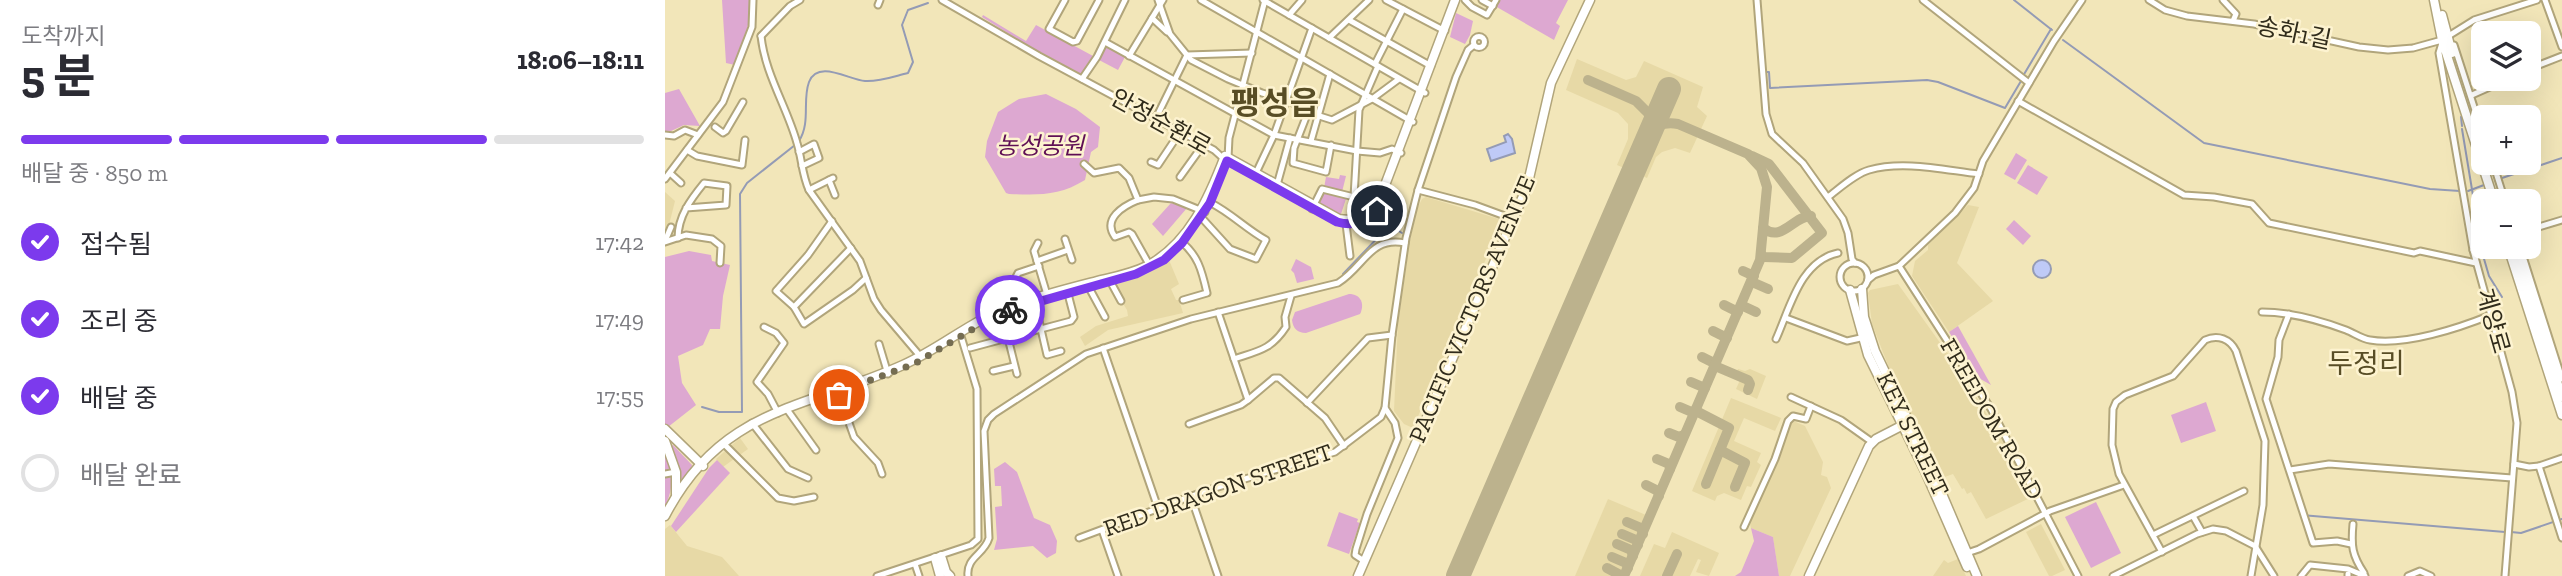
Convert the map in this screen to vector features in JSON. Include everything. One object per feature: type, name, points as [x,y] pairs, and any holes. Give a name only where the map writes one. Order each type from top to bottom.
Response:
[{"type":"main road","points":[[1423,92],[1457,0]]},
{"type":"main road","points":[[1346,224],[1359,222],[1373,215],[1379,204],[1449,33],[1457,0]]},
{"type":"main road","name":"PACIFIC VICTORS AVENUE","points":[[1358,576],[1527,187],[1551,83],[1590,0]]},
{"type":"main road","name":"계양로","points":[[2436,0],[2447,37]]},
{"type":"main road","points":[[2447,37],[2471,114]]},
{"type":"main road","points":[[2447,37],[2492,189]]},
{"type":"main road","points":[[666,519],[676,494],[724,444],[753,424],[782,410],[888,373],[921,358],[1002,311],[1150,266],[1181,242],[1210,203],[1226,156]]},
{"type":"main road","points":[[1202,213],[1226,156]]},
{"type":"main road","name":"안정순환로","points":[[1226,156],[1313,207],[1339,219],[1353,220],[1367,215],[1379,204]]},
{"type":"main road","name":"안정순환로","points":[[1255,174],[1332,220],[1346,224]]},
{"type":"main road","points":[[2512,259],[2562,415]]},
{"type":"main road","points":[[2513,259],[2562,397]]},
{"type":"main road","name":"KEY STREET","points":[[1862,289],[1866,337]]},
{"type":"main road","name":"KEY STREET","points":[[1850,290],[1875,370],[1905,424],[1977,576]]},
{"type":"main road","points":[[1809,576],[1872,442],[1905,424]]},
{"type":"main road","points":[[665,429],[703,465]]},
{"type":"main road","points":[[665,441],[675,472],[676,494]]},
{"type":"main road","points":[[666,519],[703,465]]},
{"type":"main road","name":"KEY STREET","points":[[1965,554],[1972,576]]},
{"type":"main road","points":[[938,557],[940,576]]},
{"type":"main road","points":[[938,557],[950,576]]},
{"type":"street","points":[[665,179],[718,110],[752,27],[753,0]]},
{"type":"street","points":[[761,36],[791,2],[800,0]]},
{"type":"street","points":[[942,0],[1082,79]]},
{"type":"street","points":[[1065,0],[1049,29],[1073,42],[1077,41],[1099,0]]},
{"type":"street","name":"안정순환로","points":[[1125,0],[1105,42],[1082,79],[1226,156]]},
{"type":"street","points":[[1201,0],[1412,121]]},
{"type":"street","points":[[1226,156],[1264,0],[1423,92]]},
{"type":"street","points":[[1289,15],[1302,0]]},
{"type":"street","points":[[1329,38],[1369,0]]},
{"type":"street","points":[[1387,0],[1445,31]]},
{"type":"street","points":[[1465,0],[1472,8],[1487,15],[1494,3],[1482,0]]},
{"type":"street","points":[[1757,0],[1769,128],[1803,163],[1846,225],[1852,262]]},
{"type":"street","points":[[1923,0],[2024,80]]},
{"type":"street","points":[[1870,273],[1899,266],[1955,213],[1974,188],[1980,166],[2018,101],[2024,80],[2082,0]]},
{"type":"street","name":"송화1길","points":[[2149,0],[2172,12],[2233,21],[2379,50],[2413,48],[2447,37],[2474,20],[2537,0]]},
{"type":"street","points":[[2223,0],[2236,14],[2233,21]]},
{"type":"street","points":[[2545,0],[2562,47]]},
{"type":"street","points":[[1129,56],[1160,2]]},
{"type":"street","points":[[1160,2],[1170,34]]},
{"type":"street","points":[[1354,197],[1359,110],[1402,9]]},
{"type":"street","points":[[1152,18],[1187,55],[1203,67],[1332,120],[1372,99],[1399,79]]},
{"type":"street","points":[[1349,20],[1431,66]]},
{"type":"street","points":[[752,27],[761,36],[766,62],[797,142],[809,190],[860,261],[874,299],[881,310],[921,358]]},
{"type":"street","points":[[1255,174],[1274,135],[1312,28]]},
{"type":"street","points":[[2447,37],[2475,105]]},
{"type":"street","name":"계양로","points":[[2447,37],[2439,53],[2471,239]]},
{"type":"street","points":[[1105,42],[1274,135],[1357,151],[1380,153],[1392,149],[1400,153]]},
{"type":"street","points":[[1364,561],[1355,555],[1356,549],[1398,438],[1395,423],[1385,408],[1405,243],[1418,190],[1460,67],[1468,50],[1474,45]]},
{"type":"street","points":[[1187,55],[1252,53]]},
{"type":"street","points":[[1156,118],[1187,55]]},
{"type":"street","points":[[2541,64],[2562,56]]},
{"type":"street","points":[[1311,141],[1330,74]]},
{"type":"street","points":[[2472,95],[2481,91]]},
{"type":"street","points":[[2018,101],[2184,195],[2252,204],[2269,223],[2476,263]]},
{"type":"street","points":[[715,127],[723,133],[743,102]]},
{"type":"street","points":[[718,110],[732,120]]},
{"type":"street","points":[[1308,112],[1293,154],[1293,163],[1326,172],[1331,145]]},
{"type":"street","points":[[665,135],[674,136],[685,130],[698,135]]},
{"type":"street","points":[[1151,162],[1158,165],[1180,132]]},
{"type":"street","points":[[1277,185],[1290,138]]},
{"type":"street","points":[[687,150],[697,156],[742,165],[745,140]]},
{"type":"street","points":[[799,152],[814,144],[819,158],[802,166]]},
{"type":"street","points":[[1180,177],[1203,145]]},
{"type":"street","points":[[1084,164],[1094,173],[1119,168],[1129,178],[1138,200]]},
{"type":"street","points":[[665,165],[681,183]]},
{"type":"street","points":[[1828,197],[1873,169],[1927,167],[1979,174]]},
{"type":"street","points":[[809,190],[831,179],[835,195]]},
{"type":"street","points":[[665,241],[671,227],[704,183],[727,186],[726,205],[686,208]]},
{"type":"street","points":[[1313,207],[1322,190],[1379,204]]},
{"type":"street","points":[[1418,190],[1475,205],[1513,219]]},
{"type":"street","points":[[1150,266],[1132,234],[1129,232],[1115,237],[1111,229],[1112,220],[1121,208],[1138,200],[1154,197],[1168,198],[1202,213],[1230,249],[1256,259],[1266,240],[1210,203]]},
{"type":"street","points":[[1362,229],[1373,223],[1373,215]]},
{"type":"street","points":[[2541,226],[2562,220]]},
{"type":"street","points":[[832,221],[808,255],[776,291],[793,307],[804,324],[866,278]]},
{"type":"street","points":[[1346,224],[1350,256]]},
{"type":"street","points":[[671,227],[678,238]]},
{"type":"street","points":[[665,241],[686,235],[712,239],[721,246],[720,262]]},
{"type":"street","points":[[1065,239],[1072,260]]},
{"type":"street","points":[[1181,242],[1200,264],[1207,293],[1183,300]]},
{"type":"street","points":[[1038,243],[1034,251],[1047,297]]},
{"type":"street","points":[[968,576],[970,560],[985,549],[989,538],[984,431],[988,420],[994,414],[1086,354],[1156,329],[1339,283],[1351,275],[1382,243],[1405,243]]},
{"type":"street","points":[[1776,339],[1809,268],[1821,259],[1836,254],[1828,246]]},
{"type":"street","points":[[793,307],[851,248]]},
{"type":"street","points":[[997,292],[1011,287],[1018,273],[1068,250]]},
{"type":"street","name":"계양로","points":[[2475,259],[2512,392],[2517,422],[2505,576]]},
{"type":"street","points":[[2524,259],[2562,379]]},
{"type":"street","points":[[1852,262],[1863,266],[1870,273]]},
{"type":"street","points":[[1852,262],[1843,269],[1841,277],[1843,285],[1850,290],[1862,289],[1870,273]]},
{"type":"street","name":"FREEDOM ROAD","points":[[1899,266],[1991,409],[2078,576]]},
{"type":"street","points":[[1110,280],[1121,301]]},
{"type":"street","points":[[1088,286],[1105,317]]},
{"type":"street","points":[[970,348],[1072,321],[1074,317],[1068,291]]},
{"type":"street","points":[[1234,359],[1270,347],[1280,337],[1286,327],[1285,317],[1290,296]]},
{"type":"street","points":[[1034,301],[1047,355],[1061,351]]},
{"type":"street","points":[[1002,311],[1017,374]]},
{"type":"street","points":[[1218,312],[1248,400]]},
{"type":"street","points":[[2262,312],[2289,314],[2347,330],[2367,340],[2378,341],[2425,335],[2491,314]]},
{"type":"street","points":[[2289,314],[2279,340],[2278,357],[2266,399],[2313,543],[2337,541],[2351,544]]},
{"type":"street","points":[[1786,318],[1847,341],[1866,337]]},
{"type":"street","points":[[764,327],[776,333],[783,342],[757,382],[816,450]]},
{"type":"street","points":[[877,576],[971,545],[978,539],[977,389],[961,335]]},
{"type":"street","points":[[1307,402],[1368,338],[1392,335]]},
{"type":"street","points":[[2162,552],[2127,498],[2112,445],[2113,409],[2116,402],[2125,395],[2173,376],[2204,340],[2215,337],[2227,340],[2237,351],[2265,441],[2263,505],[2251,576]]},
{"type":"street","points":[[879,344],[888,373]]},
{"type":"street","points":[[1103,348],[1158,508]]},
{"type":"street","points":[[993,371],[1014,366]]},
{"type":"street","points":[[1189,424],[1241,405],[1274,378],[1279,378],[1325,418],[1344,446]]},
{"type":"street","points":[[837,390],[854,437],[878,463],[882,474]]},
{"type":"street","points":[[1791,397],[1841,420],[1872,442]]},
{"type":"street","points":[[1744,527],[1775,459],[1788,421],[1793,416],[1806,419],[1811,406]]},
{"type":"street","name":"RED DRAGON STREET","points":[[1079,538],[1158,508],[1323,456],[1344,446],[1381,417],[1385,408]]},
{"type":"street","points":[[753,424],[788,469],[808,478]]},
{"type":"street","points":[[724,444],[778,498],[794,501],[814,497]]},
{"type":"street","points":[[2514,464],[2539,466],[2562,458]]},
{"type":"street","points":[[2290,470],[2329,464],[2512,478]]},
{"type":"street","points":[[2539,466],[2562,538]]},
{"type":"street","points":[[665,474],[675,472]]},
{"type":"street","points":[[1965,554],[2046,514],[2124,485]]},
{"type":"street","points":[[2153,536],[2244,491]]},
{"type":"street","points":[[1191,497],[1218,576]]},
{"type":"street","points":[[2193,516],[2202,532]]},
{"type":"street","points":[[2353,524],[2351,544],[2354,558],[2366,576]]},
{"type":"street","points":[[2113,576],[2213,529],[2226,531],[2255,547],[2274,576]]},
{"type":"street","points":[[1102,530],[1118,576]]},
{"type":"street","points":[[915,564],[919,576]]},
{"type":"street","points":[[2301,576],[2310,565],[2348,569],[2366,576]]},
{"type":"street","points":[[2408,576],[2420,571],[2431,576]]},
{"type":"shaded area","points":[[1577,59],[1626,80],[1636,77],[1644,61],[1703,87],[1697,107],[1707,116],[1690,153],[1675,148],[1662,152],[1656,157],[1647,178],[1617,165],[1628,139],[1628,124],[1618,113],[1566,90]]},
{"type":"shaded area","points":[[665,192],[675,201],[668,229],[665,228]]},
{"type":"shaded area","points":[[1426,197],[1499,219],[1501,224],[1413,428],[1404,424],[1394,411],[1398,322],[1406,258],[1417,209]]},
{"type":"shaded area","points":[[1968,205],[1979,207],[1957,263],[1993,301],[1949,332],[1912,276],[1915,261]]},
{"type":"shaded area","points":[[1169,260],[1179,284],[1171,289],[1176,300],[1179,300],[1183,313],[1108,330],[1085,346],[1080,337],[1096,326],[1128,316],[1114,289],[1115,285],[1147,274]]},
{"type":"shaded area","points":[[1898,284],[1966,379],[2032,497],[1986,519],[1971,492],[1967,494],[1964,488],[1962,489],[1953,474],[1942,478],[1893,378],[1872,324],[1868,293],[1870,290]]},
{"type":"shaded area","points":[[1738,369],[1750,369],[1766,376],[1757,399],[1736,389],[1740,380],[1735,375]]},
{"type":"shaded area","points":[[857,387],[861,402],[820,416],[811,404]]},
{"type":"shaded area","points":[[1731,398],[1781,418],[1775,431],[1744,418],[1734,441],[1761,453],[1757,462],[1761,465],[1751,487],[1747,486],[1741,500],[1724,493],[1717,496],[1715,501],[1692,491]]},
{"type":"shaded area","points":[[1791,420],[1805,426],[1823,462],[1821,475],[1827,477],[1831,488],[1790,576],[1779,576],[1773,537],[1751,528],[1750,524]]},
{"type":"shaded area","points":[[740,438],[748,449],[723,467],[716,459]]},
{"type":"shaded area","points":[[1608,499],[1646,515],[1620,576],[1575,576]]},
{"type":"shaded area","points":[[2041,524],[2065,570],[2052,576],[2049,576],[2026,532]]},
{"type":"shaded area","points":[[670,525],[687,546],[722,557],[739,576],[665,576],[665,529]]},
{"type":"shaded area","points":[[1672,532],[1719,553],[1709,576],[1696,572],[1701,560],[1698,559],[1690,576],[1640,576],[1654,544],[1665,548]]},
{"type":"shaded area","points":[[1958,559],[1966,576],[1933,576],[1944,560],[1948,563]]},
{"type":"green space","points":[[722,0],[749,0],[750,19],[735,65],[726,63]]},
{"type":"green space","points":[[1499,0],[1568,0],[1556,23],[1560,26],[1554,40],[1495,6]]},
{"type":"green space","points":[[1456,13],[1473,21],[1465,44],[1450,37]]},
{"type":"green space","points":[[983,15],[1026,41],[1036,25],[1093,56],[1081,74],[1025,44],[982,17]]},
{"type":"green space","points":[[1106,47],[1125,57],[1118,70],[1099,60]]},
{"type":"green space","points":[[679,89],[700,126],[684,125],[669,132],[665,131],[665,93]]},
{"type":"green space","name":"농성공원","points":[[1046,94],[1076,109],[1100,127],[1098,147],[1091,152],[1085,180],[1049,193],[1006,193],[985,157],[987,141],[998,112],[1019,99]]},
{"type":"green space","points":[[2016,153],[2027,160],[2015,180],[2004,174]]},
{"type":"green space","points":[[2028,165],[2048,177],[2037,195],[2017,183]]},
{"type":"green space","points":[[1340,175],[1346,176],[1342,192],[1324,188],[1326,177],[1339,179]]},
{"type":"green space","points":[[1325,191],[1347,196],[1340,217],[1317,204]]},
{"type":"green space","points":[[1171,203],[1187,208],[1163,236],[1152,224]]},
{"type":"green space","points":[[2014,220],[2031,236],[2023,245],[2006,229]]},
{"type":"green space","points":[[689,251],[711,255],[712,261],[730,265],[723,296],[720,329],[710,329],[703,345],[678,356],[682,383],[696,405],[668,427],[665,425],[665,257]]},
{"type":"green space","points":[[1296,259],[1311,267],[1314,279],[1297,283],[1291,270]]},
{"type":"green space","points":[[1349,294],[1361,300],[1360,314],[1306,333],[1294,328],[1292,320],[1295,312]]},
{"type":"green space","points":[[1958,326],[1991,385],[1977,377],[1949,332]]},
{"type":"green space","points":[[2206,402],[2216,431],[2181,443],[2171,415]]},
{"type":"green space","points":[[673,445],[692,465],[682,480],[678,477],[670,446]]},
{"type":"green space","points":[[665,451],[671,479],[665,506]]},
{"type":"green space","points":[[717,460],[730,473],[676,532],[671,526]]},
{"type":"green space","points":[[1005,462],[1017,472],[1034,518],[1050,525],[1057,541],[1056,553],[1047,558],[1033,546],[994,550],[997,539],[995,507],[1002,506],[1001,486],[995,486],[994,469]]},
{"type":"green space","points":[[2096,502],[2121,553],[2091,568],[2065,517]]},
{"type":"green space","points":[[1339,512],[1358,519],[1357,522],[1360,523],[1349,554],[1327,546]]},
{"type":"green space","points":[[1751,528],[1773,537],[1779,576],[1735,576],[1741,572],[1754,541]]},
{"type":"water","points":[[1508,134],[1515,153],[1491,161],[1487,149],[1506,142],[1504,136]]},
{"type":"water","points":[[2042,260],[2048,263],[2051,269],[2048,275],[2042,278],[2036,275],[2033,269],[2036,263]]},
{"type":"waterway","points":[[2014,0],[2052,30]]},
{"type":"waterway","points":[[799,141],[805,126],[807,89],[813,75],[826,71],[870,81],[908,73],[913,62],[902,25],[908,10],[928,3]]},
{"type":"waterway","points":[[2023,76],[2051,29]]},
{"type":"waterway","points":[[2063,40],[2204,143],[2430,189],[2460,191]]},
{"type":"waterway","points":[[1766,72],[1769,72],[1770,88],[1927,80],[2005,108],[2021,81]]},
{"type":"waterway","points":[[2461,117],[2462,126]]},
{"type":"waterway","points":[[2462,129],[2472,189]]},
{"type":"waterway","points":[[702,407],[719,412],[742,412],[740,194],[747,183],[795,145]]},
{"type":"waterway","points":[[2502,178],[2562,158]]},
{"type":"waterway","points":[[2468,191],[2484,185]]},
{"type":"waterway","points":[[1387,224],[1402,233]]},
{"type":"waterway","points":[[1343,274],[1390,227]]},
{"type":"waterway","points":[[2484,259],[2489,276],[2502,297]]},
{"type":"waterway","points":[[2301,515],[2505,532]]},
{"type":"waterway","points":[[2511,532],[2521,533],[2562,519]]},
{"type":"taxiway","points":[[1588,80],[1636,101],[1650,118],[1648,133]]},
{"type":"taxiway","points":[[1624,576],[1760,260],[1767,187],[1761,168],[1748,154],[1678,124],[1667,123],[1659,126],[1645,140]]},
{"type":"taxiway","points":[[1752,156],[1769,164],[1822,233],[1792,258],[1764,257],[1761,254]]},
{"type":"taxiway","points":[[1763,228],[1770,232],[1782,231],[1811,216]]},
{"type":"taxiway","points":[[1743,271],[1754,276]]},
{"type":"taxiway","points":[[1752,282],[1768,289]]},
{"type":"taxiway","points":[[1724,305],[1738,312]]},
{"type":"taxiway","points":[[1741,305],[1756,312]]},
{"type":"taxiway","points":[[1713,331],[1727,338]]},
{"type":"taxiway","points":[[1702,357],[1716,364]]},
{"type":"taxiway","points":[[1715,366],[1748,380],[1748,390]]},
{"type":"taxiway","points":[[1691,382],[1705,388]]},
{"type":"taxiway","points":[[1680,407],[1694,413]]},
{"type":"taxiway","points":[[1696,409],[1729,428],[1706,484]]},
{"type":"taxiway","points":[[1669,433],[1679,437],[1684,435]]},
{"type":"taxiway","points":[[1720,450],[1745,463],[1735,487]]},
{"type":"taxiway","points":[[1657,459],[1669,464],[1670,469]]},
{"type":"taxiway","points":[[1646,485],[1658,491],[1659,496]]},
{"type":"taxiway","points":[[1627,522],[1641,528],[1643,534]]},
{"type":"taxiway","points":[[1622,534],[1636,540],[1638,545]]},
{"type":"taxiway","points":[[1617,544],[1631,550],[1633,556]]},
{"type":"taxiway","points":[[1667,576],[1677,554]]},
{"type":"taxiway","points":[[1612,557],[1626,563],[1628,568]]},
{"type":"taxiway","points":[[1607,568],[1622,576]]},
{"type":"runway","points":[[1458,576],[1669,89]]},
{"type":"way so far","points":[[839,395],[838,392],[922,360],[977,326],[1010,310]]},
{"type":"district","name":"팽성읍","points":[[1275,103]]},
{"type":"district","name":"두정리","points":[[2366,363]]},
{"type":"route","points":[[1010,310],[1136,274],[1164,260],[1182,243],[1210,203],[1227,161],[1337,222],[1353,224],[1367,219],[1377,211]]}]
